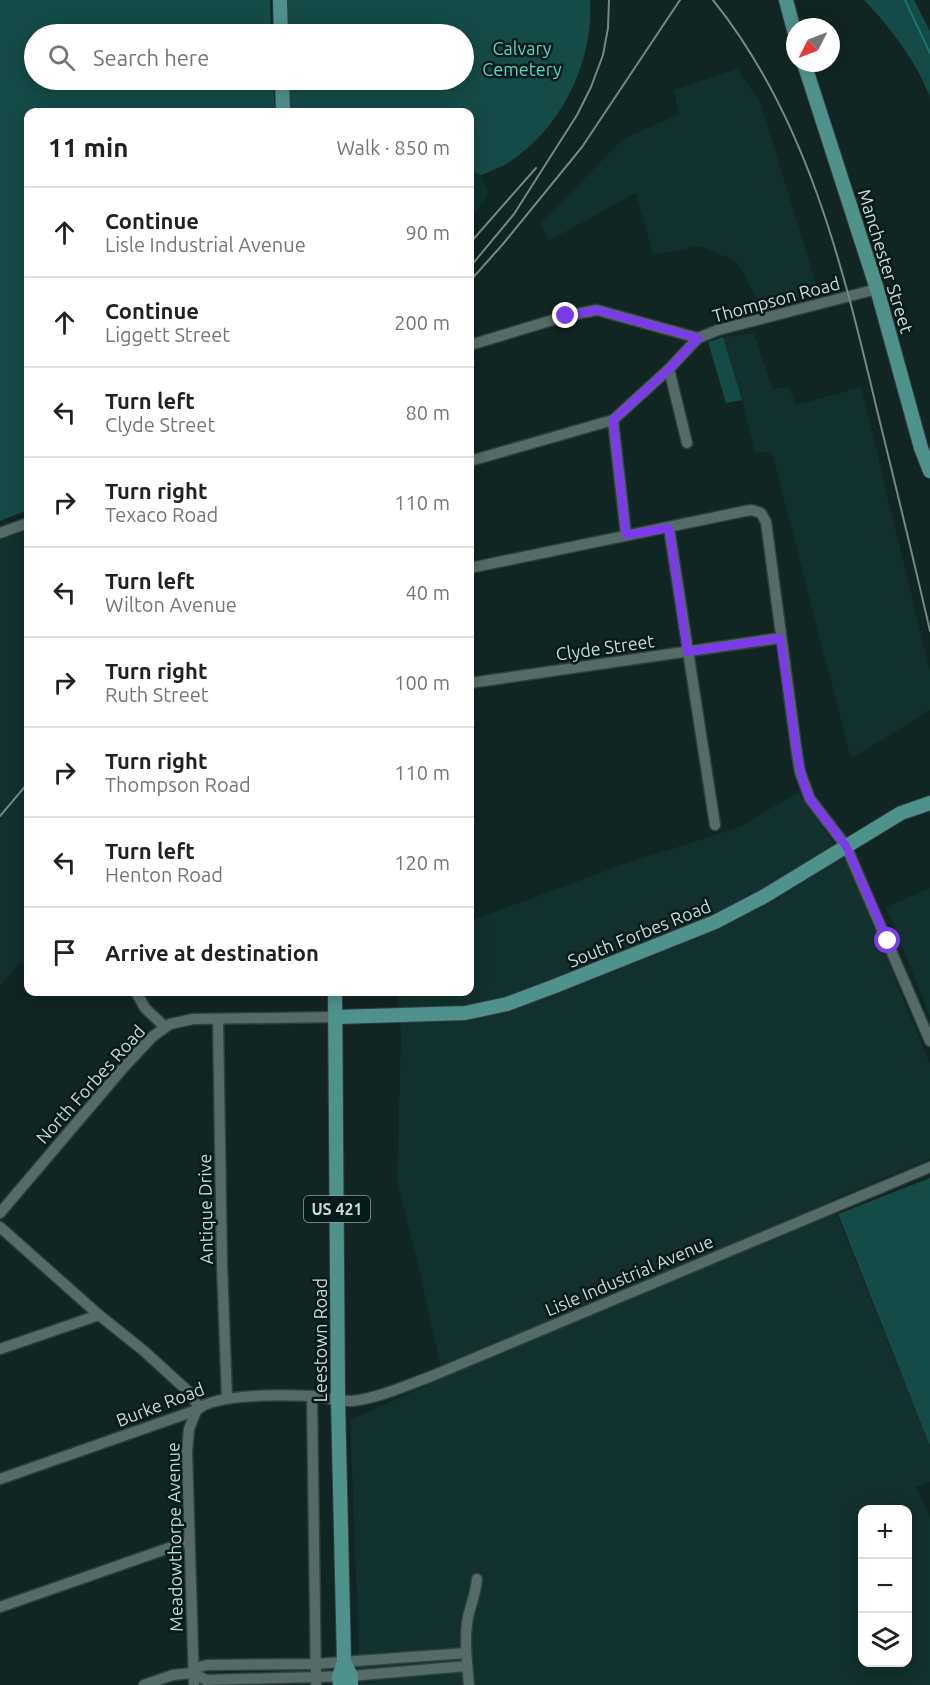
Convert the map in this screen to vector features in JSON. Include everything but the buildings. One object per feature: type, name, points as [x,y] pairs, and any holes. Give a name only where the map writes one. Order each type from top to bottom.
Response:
[{"type":"main road","points":[[280,0],[281,24]]},
{"type":"main road","points":[[786,0],[791,18]]},
{"type":"main road","name":"Manchester Street","points":[[807,72],[877,289],[921,448],[930,471]]},
{"type":"main road","points":[[282,90],[283,108]]},
{"type":"main road","name":"South Forbes Road","points":[[336,1017],[465,1013],[507,1004],[716,922],[764,897],[901,813],[930,803]]},
{"type":"main road","name":"US 421","points":[[335,996],[336,1017]]},
{"type":"main road","name":"Leestown Road","points":[[336,1017],[338,1400],[345,1681]]},
{"type":"street","name":"Thompson Road","points":[[474,460],[613,420],[669,369],[698,338],[752,320],[877,289]]},
{"type":"street","points":[[474,344],[579,312],[597,310],[698,338]]},
{"type":"street","points":[[669,369],[687,443]]},
{"type":"street","points":[[613,420],[626,535]]},
{"type":"street","points":[[474,567],[745,511],[758,511],[766,522],[800,772],[810,799],[846,846],[930,1041]]},
{"type":"street","points":[[0,533],[24,524]]},
{"type":"street","points":[[669,528],[715,825]]},
{"type":"street","name":"Clyde Street","points":[[474,682],[780,638]]},
{"type":"street","points":[[138,996],[145,1008],[165,1027]]},
{"type":"street","name":"North Forbes Road","points":[[0,1213],[124,1067],[152,1037],[165,1027],[180,1021],[336,1017]]},
{"type":"street","name":"Antique Drive","points":[[218,1020],[222,1265],[227,1398]]},
{"type":"street","name":"Lisle Industrial Avenue","points":[[338,1400],[360,1400],[432,1376],[930,1167]]},
{"type":"street","points":[[0,1227],[99,1315],[144,1351],[190,1394],[196,1402],[197,1410]]},
{"type":"street","points":[[0,1349],[99,1315]]},
{"type":"street","points":[[312,1396],[316,1682]]},
{"type":"street","name":"Burke Road","points":[[0,1479],[197,1410],[211,1401],[227,1398],[312,1396],[338,1400]]},
{"type":"street","name":"Meadowthorpe Avenue","points":[[194,1685],[187,1438],[197,1410]]},
{"type":"street","points":[[0,1607],[189,1541]]},
{"type":"street","points":[[469,1685],[466,1653],[468,1616],[476,1594],[477,1579]]},
{"type":"street","points":[[193,1673],[199,1667],[207,1665],[315,1664],[466,1653]]},
{"type":"street","points":[[144,1685],[173,1675],[193,1673],[206,1680],[316,1682],[345,1681],[467,1666]]},
{"type":"shaded area","points":[[737,69],[760,101],[819,293],[762,308],[736,261],[699,246],[653,255],[636,193],[548,241],[541,223],[623,139],[679,114],[674,90]]},
{"type":"shaded area","points":[[474,172],[481,175],[489,194],[474,213]]},
{"type":"shaded area","points":[[754,333],[773,390],[789,386],[796,405],[861,387],[930,671],[930,710],[851,759],[772,453],[755,452],[723,337]]},
{"type":"shaded area","points":[[24,524],[24,965],[21,962],[0,986],[0,533]]},
{"type":"shaded area","points":[[798,792],[846,860],[930,1064],[930,1159],[831,1200],[930,1446],[930,1482],[916,1487],[930,1517],[930,1685],[360,1685],[350,1420],[443,1378],[397,1181],[401,1035],[397,996],[474,996],[474,920],[621,865],[740,827]]},
{"type":"shaded area","points":[[930,888],[930,1016],[886,907]]},
{"type":"green space","points":[[0,0],[270,0],[271,24],[24,24],[24,90],[274,90],[275,108],[24,108],[24,512],[0,521]]},
{"type":"green space","name":"Calvary Cemetery","points":[[285,0],[590,0],[587,46],[571,91],[559,111],[529,147],[508,163],[481,175],[474,172],[474,108],[290,108],[289,90],[474,90],[474,24],[286,24]]},
{"type":"green space","points":[[864,0],[914,0],[930,31],[930,97],[918,71],[902,46]]},
{"type":"green space","points":[[723,337],[742,400],[726,403],[708,342]]},
{"type":"green space","points":[[930,1178],[930,1446],[838,1214]]},
{"type":"waterway","points":[[905,0],[930,53]]},
{"type":"railway","points":[[474,262],[514,214],[577,115],[603,55],[608,28],[609,0]]},
{"type":"railway","points":[[474,277],[582,147],[680,0]]},
{"type":"railway","points":[[713,0],[746,45],[774,93],[818,195],[864,356],[930,631]]},
{"type":"railway","points":[[474,238],[536,168]]},
{"type":"railway","points":[[0,816],[24,788]]},
{"type":"route","points":[[566,316],[597,310],[698,338],[669,369],[613,420],[626,535],[669,528],[687,652],[780,638],[797,754],[804,785],[810,799],[846,846],[888,941]]}]
